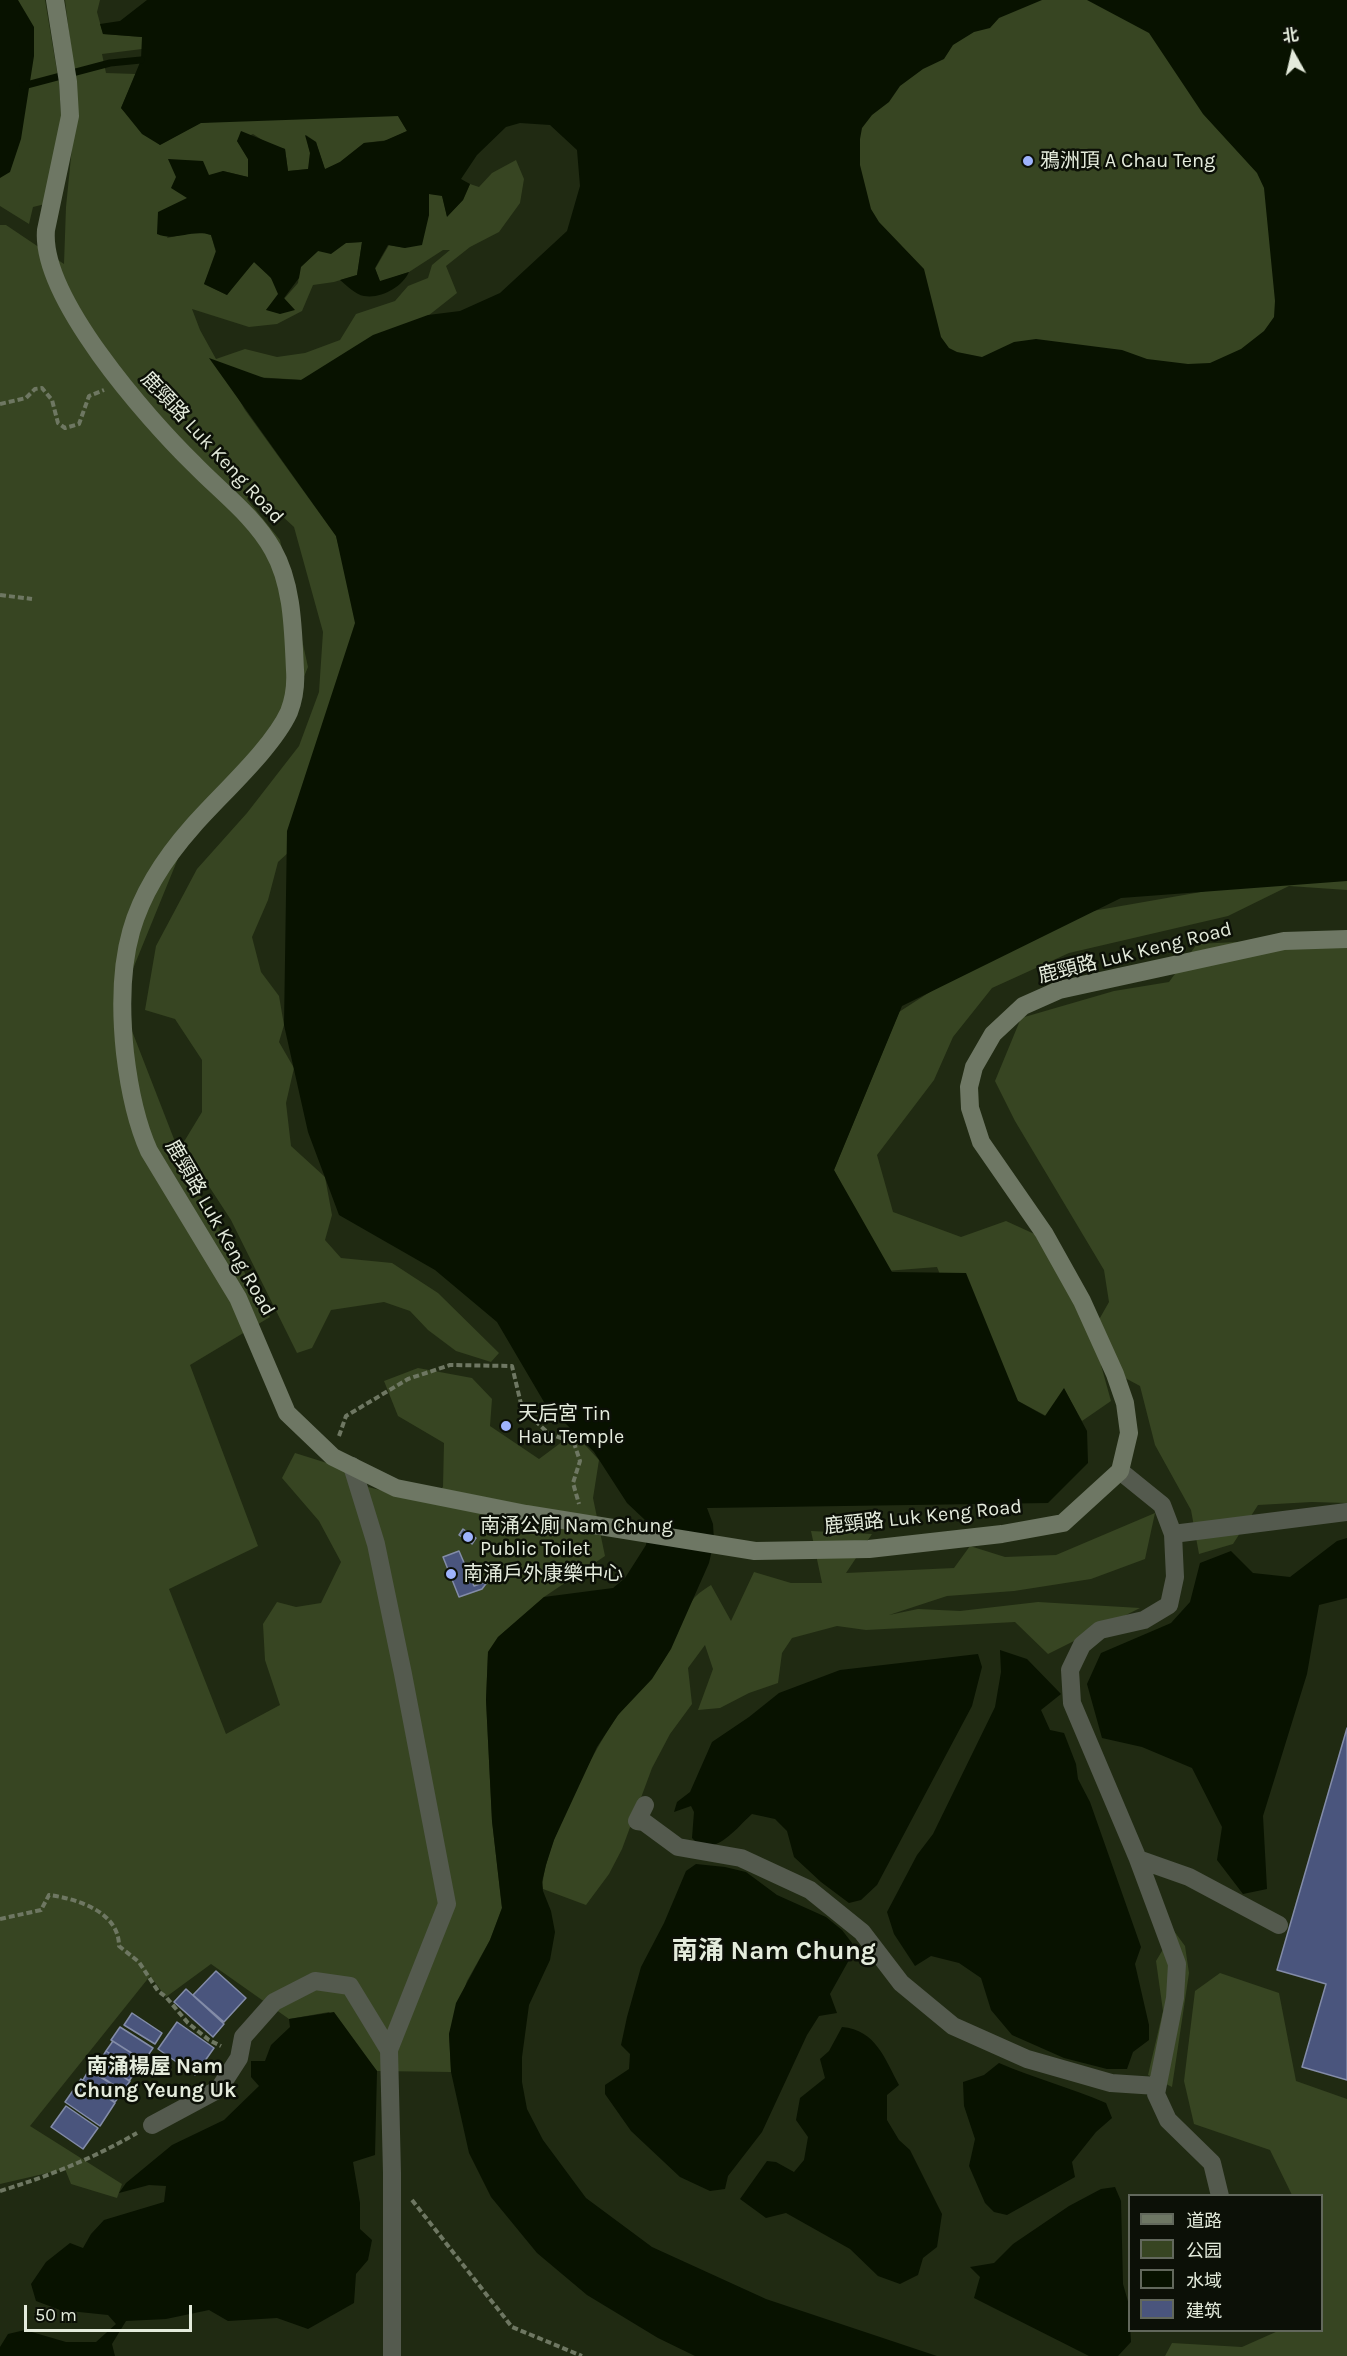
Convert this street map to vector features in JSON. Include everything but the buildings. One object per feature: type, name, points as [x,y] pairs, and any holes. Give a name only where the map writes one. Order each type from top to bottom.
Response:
[{"type":"street","name":"鹿頸路 Luk Keng Road","points":[[55,0],[69,89],[70,116],[48,219],[46,248],[52,272],[101,357],[125,388],[190,461],[253,522],[271,545],[286,584],[295,678],[292,702],[284,720],[261,752],[170,854],[151,882],[135,916],[125,951],[122,983],[123,1033],[129,1088],[140,1129],[149,1151],[238,1298],[287,1413],[333,1457],[396,1488],[577,1522],[755,1551],[869,1549],[1002,1534],[1063,1523],[1120,1471],[1129,1432],[1125,1403],[1115,1374],[1060,1259],[987,1151],[977,1132],[969,1096],[974,1067],[985,1045],[1003,1023],[1023,1006],[1046,994],[1276,942],[1301,939],[1347,939]]},
{"type":"street","points":[[352,1466],[376,1544],[404,1674],[447,1904],[389,2050],[392,2356]]},
{"type":"street","points":[[1120,1471],[1162,1505],[1173,1534],[1176,1577],[1168,1605],[1144,1620],[1100,1630],[1082,1645],[1070,1670],[1072,1703],[1138,1859],[1177,1964],[1175,1998],[1156,2094],[1168,2120],[1212,2163],[1220,2194]]},
{"type":"street","points":[[1173,1534],[1347,1512]]},
{"type":"street","points":[[645,1805],[637,1821],[644,1822],[678,1847],[741,1858],[810,1890],[862,1932],[901,1983],[953,2025],[1027,2059],[1112,2083],[1157,2086]]},
{"type":"street","points":[[1138,1859],[1189,1877],[1279,1924]]},
{"type":"street","points":[[152,2125],[219,2089],[240,2055],[243,2037],[274,2002],[315,1981],[350,1986],[389,2050]]},
{"type":"path","points":[[0,404],[26,398],[35,389],[42,388],[52,400],[60,425],[72,428],[81,421],[85,402],[92,394],[125,388]]},
{"type":"path","points":[[0,595],[32,599]]},
{"type":"path","points":[[333,1457],[346,1416],[408,1379],[450,1365],[512,1366],[522,1408],[548,1433],[574,1443],[580,1461],[573,1483],[579,1504],[577,1522]]},
{"type":"path","points":[[0,1919],[41,1910],[50,1895],[78,1901],[94,1908],[115,1929],[119,1936],[119,1946],[138,1962],[158,1991],[188,2023],[209,2040],[240,2055]]},
{"type":"path","points":[[0,2191],[40,2179],[96,2156],[152,2125]]},
{"type":"path","points":[[392,2173],[512,2327],[582,2356]]},
{"type":"green space","points":[[0,0],[45,0],[59,83],[62,132],[45,204],[33,207],[29,224],[0,206]]},
{"type":"green space","points":[[65,0],[100,0],[97,12],[103,34],[142,37],[142,49],[102,54],[106,73],[136,74],[121,108],[160,145],[200,123],[246,118],[398,116],[407,131],[388,140],[364,143],[340,162],[325,170],[316,142],[306,135],[310,153],[309,169],[288,171],[285,149],[270,145],[253,134],[237,141],[248,159],[248,177],[223,171],[187,198],[167,238],[199,231],[211,235],[217,256],[204,284],[227,295],[254,262],[268,274],[281,292],[266,310],[294,310],[284,299],[298,283],[300,267],[318,251],[346,243],[362,242],[357,275],[313,285],[302,311],[277,324],[249,327],[192,309],[200,330],[216,359],[245,349],[277,357],[305,353],[340,340],[356,314],[395,301],[408,286],[428,278],[432,265],[450,250],[443,250],[409,272],[380,282],[375,269],[389,245],[405,248],[429,215],[429,194],[442,195],[447,216],[463,200],[470,184],[479,187],[492,173],[516,160],[524,179],[520,203],[499,232],[470,247],[446,266],[457,293],[419,323],[304,380],[238,376],[221,368],[245,410],[336,536],[363,634],[311,832],[278,862],[268,900],[252,937],[261,972],[279,996],[284,1025],[279,1042],[294,1068],[286,1103],[291,1146],[325,1177],[332,1215],[325,1240],[341,1258],[392,1263],[438,1293],[499,1353],[491,1362],[456,1351],[428,1330],[410,1311],[384,1302],[331,1310],[312,1348],[297,1353],[231,1220],[182,1145],[202,1112],[202,1060],[175,1019],[145,1010],[156,946],[197,869],[247,813],[299,746],[319,692],[323,632],[294,527],[254,490],[253,483],[247,499],[280,540],[308,667],[290,711],[179,856],[128,981],[132,1031],[186,1170],[270,1317],[190,1365],[258,1546],[169,1589],[226,1734],[280,1705],[265,1660],[263,1624],[277,1602],[296,1607],[321,1603],[341,1562],[319,1521],[282,1478],[295,1453],[359,1473],[368,1487],[428,1502],[443,1487],[444,1443],[398,1416],[384,1381],[418,1368],[472,1378],[492,1399],[490,1426],[539,1459],[574,1433],[599,1460],[593,1498],[605,1556],[544,1597],[498,1637],[488,1652],[486,1700],[492,1821],[502,1908],[490,1940],[467,1981],[449,2034],[451,2072],[377,2071],[329,2012],[289,2019],[211,1964],[166,1997],[150,1976],[30,2126],[122,2184],[117,2198],[71,2184],[65,2169],[0,2184],[0,225],[6,225],[64,264],[66,207],[77,97]]},
{"type":"green space","points":[[1031,0],[1115,0],[1150,24],[1305,210],[1257,382],[926,359],[865,216],[855,155],[868,92],[926,46]]},
{"type":"green space","points":[[1347,856],[1347,890],[1289,886],[1228,916],[1069,953],[992,988],[953,1037],[934,1080],[877,1155],[893,1212],[961,1237],[1006,1221],[1052,1242],[1092,1332],[1109,1302],[1104,1270],[1015,1121],[995,1081],[1021,1018],[1114,991],[1169,982],[1197,944],[1276,940],[1347,932],[1347,1503],[1258,1505],[1233,1544],[1199,1554],[1191,1510],[1155,1445],[1140,1386],[1101,1365],[1111,1401],[1082,1421],[1064,1389],[1050,1418],[1018,1401],[949,1297],[937,1267],[886,1271],[834,1170],[899,1012],[1041,920],[1201,892]]},
{"type":"green space","points":[[1155,1513],[1145,1559],[1091,1579],[1014,1591],[947,1596],[889,1615],[918,1609],[960,1611],[1038,1602],[1140,1608],[1048,1654],[1015,1622],[866,1630],[837,1626],[792,1638],[782,1653],[778,1683],[749,1693],[720,1708],[698,1710],[713,1669],[705,1645],[688,1668],[692,1704],[670,1734],[652,1768],[622,1849],[609,1874],[586,1905],[543,1889],[544,1872],[550,1851],[571,1799],[597,1749],[619,1714],[663,1661],[692,1601],[709,1586],[711,1585],[731,1621],[754,1572],[791,1583],[822,1583],[811,1531],[872,1534],[846,1573],[954,1568],[970,1546],[1005,1557],[1056,1555]]},
{"type":"green space","points":[[1174,1931],[1185,1946],[1189,1973],[1172,2087],[1148,2075],[1163,2011],[1156,1961]]},
{"type":"green space","points":[[1220,1973],[1279,1993],[1296,2081],[1347,2099],[1347,2356],[1165,2356],[1172,2343],[1242,2347],[1276,2332],[1323,2332],[1323,2194],[1292,2194],[1270,2150],[1194,2124],[1184,2081],[1195,1991]]},
{"type":"water","points":[[0,0],[18,0],[34,27],[34,56],[21,139],[10,172],[0,178]]},
{"type":"water","points":[[147,0],[1042,0],[999,18],[990,28],[974,32],[953,45],[944,59],[923,69],[900,86],[889,102],[872,115],[862,128],[860,139],[860,165],[871,209],[879,222],[924,269],[941,337],[949,348],[957,352],[982,357],[1014,342],[1036,339],[1122,350],[1147,359],[1188,364],[1210,363],[1241,349],[1264,331],[1274,317],[1275,301],[1264,188],[1257,173],[1203,114],[1149,33],[1087,0],[1347,0],[1347,881],[1121,898],[902,1006],[834,1170],[892,1272],[966,1273],[1018,1401],[1045,1416],[1064,1388],[1087,1431],[1088,1463],[1048,1503],[707,1508],[713,1524],[714,1541],[709,1563],[671,1649],[652,1679],[618,1715],[597,1747],[554,1840],[542,1882],[555,1932],[550,1960],[529,2005],[522,2057],[522,2082],[527,2109],[543,2140],[586,2198],[652,2247],[766,2299],[937,2356],[695,2356],[658,2338],[587,2295],[537,2253],[491,2197],[469,2153],[451,2072],[449,2034],[456,2003],[490,1940],[502,1908],[492,1821],[486,1700],[488,1652],[498,1637],[544,1597],[613,1588],[625,1578],[646,1545],[648,1530],[645,1520],[627,1503],[594,1452],[544,1402],[497,1322],[435,1270],[339,1215],[308,1132],[284,1025],[287,831],[355,623],[336,536],[209,358],[264,378],[301,380],[373,335],[428,315],[460,311],[500,293],[567,231],[580,186],[577,150],[550,125],[520,123],[506,127],[477,155],[461,179],[470,184],[463,200],[447,217],[442,196],[429,194],[429,215],[422,245],[405,248],[388,245],[375,268],[380,281],[409,272],[396,287],[377,296],[364,296],[354,292],[340,280],[357,275],[362,242],[346,243],[331,254],[318,251],[301,267],[299,278],[284,298],[295,310],[280,314],[266,310],[278,294],[271,278],[254,262],[227,295],[204,284],[216,251],[211,235],[197,233],[170,237],[157,234],[158,212],[187,198],[171,188],[176,177],[168,159],[203,161],[209,175],[223,171],[248,177],[248,159],[237,141],[241,131],[285,149],[288,171],[308,169],[310,153],[305,135],[316,142],[325,169],[340,162],[364,143],[384,141],[407,131],[398,116],[201,123],[160,145],[142,134],[121,108],[141,60],[142,37],[103,34],[100,24],[120,21]]},
{"type":"water","points":[[1347,1538],[1347,1598],[1319,1605],[1307,1674],[1263,1816],[1267,1889],[1243,1894],[1217,1860],[1222,1827],[1192,1768],[1142,1747],[1102,1738],[1087,1684],[1101,1653],[1171,1623],[1190,1602],[1200,1563],[1231,1551],[1253,1573],[1290,1577],[1337,1541]]},
{"type":"water","points":[[1000,1650],[1027,1659],[1061,1694],[1041,1710],[1050,1730],[1064,1733],[1076,1764],[1078,1779],[1090,1802],[1141,1947],[1135,1964],[1149,2025],[1149,2040],[1133,2052],[1127,2069],[1107,2069],[1064,2058],[1012,2035],[991,2010],[981,1978],[959,1963],[931,1956],[915,1966],[894,1934],[887,1912],[917,1855],[933,1834],[995,1707],[1001,1672]]},
{"type":"water","points":[[978,1654],[982,1667],[972,1706],[877,1885],[861,1900],[849,1903],[821,1882],[794,1857],[787,1831],[775,1819],[752,1814],[724,1840],[708,1846],[692,1838],[694,1812],[691,1806],[674,1812],[677,1802],[690,1792],[712,1742],[779,1693],[840,1670]]},
{"type":"water","points":[[696,1864],[746,1872],[777,1895],[826,1917],[842,1930],[852,1943],[849,1960],[830,1994],[837,2013],[819,2016],[807,2035],[762,2132],[728,2176],[725,2189],[710,2191],[680,2177],[631,2131],[605,2094],[605,2085],[629,2069],[630,2054],[621,2045],[641,1967],[664,1923],[686,1871]]},
{"type":"water","points":[[334,2012],[377,2071],[375,2155],[353,2162],[360,2203],[360,2229],[372,2240],[368,2260],[356,2274],[354,2303],[308,2329],[277,2318],[228,2321],[209,2310],[166,2319],[126,2321],[112,2344],[115,2356],[0,2356],[0,2347],[8,2334],[25,2330],[66,2342],[96,2342],[116,2324],[108,2315],[60,2310],[36,2301],[31,2284],[46,2262],[70,2243],[83,2248],[91,2234],[104,2220],[164,2202],[166,2186],[149,2185],[119,2193],[126,2183],[172,2145],[224,2120],[259,2086],[251,2077],[251,2061],[265,2061],[271,2045],[290,2027],[289,2019]]},
{"type":"water","points":[[842,2027],[854,2029],[871,2040],[889,2065],[899,2085],[887,2095],[887,2120],[899,2140],[910,2150],[942,2214],[937,2247],[923,2258],[918,2275],[900,2284],[878,2276],[850,2249],[786,2213],[766,2218],[740,2199],[767,2161],[776,2162],[794,2172],[804,2160],[808,2137],[796,2120],[800,2098],[825,2078],[820,2059],[829,2051]]},
{"type":"water","points":[[999,2063],[1106,2103],[1112,2118],[1096,2132],[1072,2162],[1075,2177],[1007,2215],[994,2212],[985,2203],[969,2166],[975,2139],[964,2106],[963,2082],[984,2075]]},
{"type":"water","points":[[1115,2187],[1121,2201],[1123,2284],[1128,2302],[1128,2332],[1130,2332],[1131,2342],[1118,2356],[1089,2356],[974,2298],[980,2277],[970,2267],[994,2263],[1013,2244],[1069,2206],[1101,2189]]},
{"type":"waterway","points":[[23,86],[110,63],[141,60]]},
{"type":"place","name":"鴉洲頂 A Chau Teng","points":[[1028,161]]},
{"type":"place","name":"天后宮 Tin Hau Temple","points":[[506,1426]]},
{"type":"place","name":"南涌公廁 Nam Chung Public Toilet","points":[[468,1537]]},
{"type":"place","name":"南涌戶外康樂中心","points":[[451,1574]]},
{"type":"district","name":"南涌 Nam Chung","points":[[774,1952]]},
{"type":"district","name":"南涌楊屋 Nam Chung Yeung Uk","points":[[155,2079]]}]
